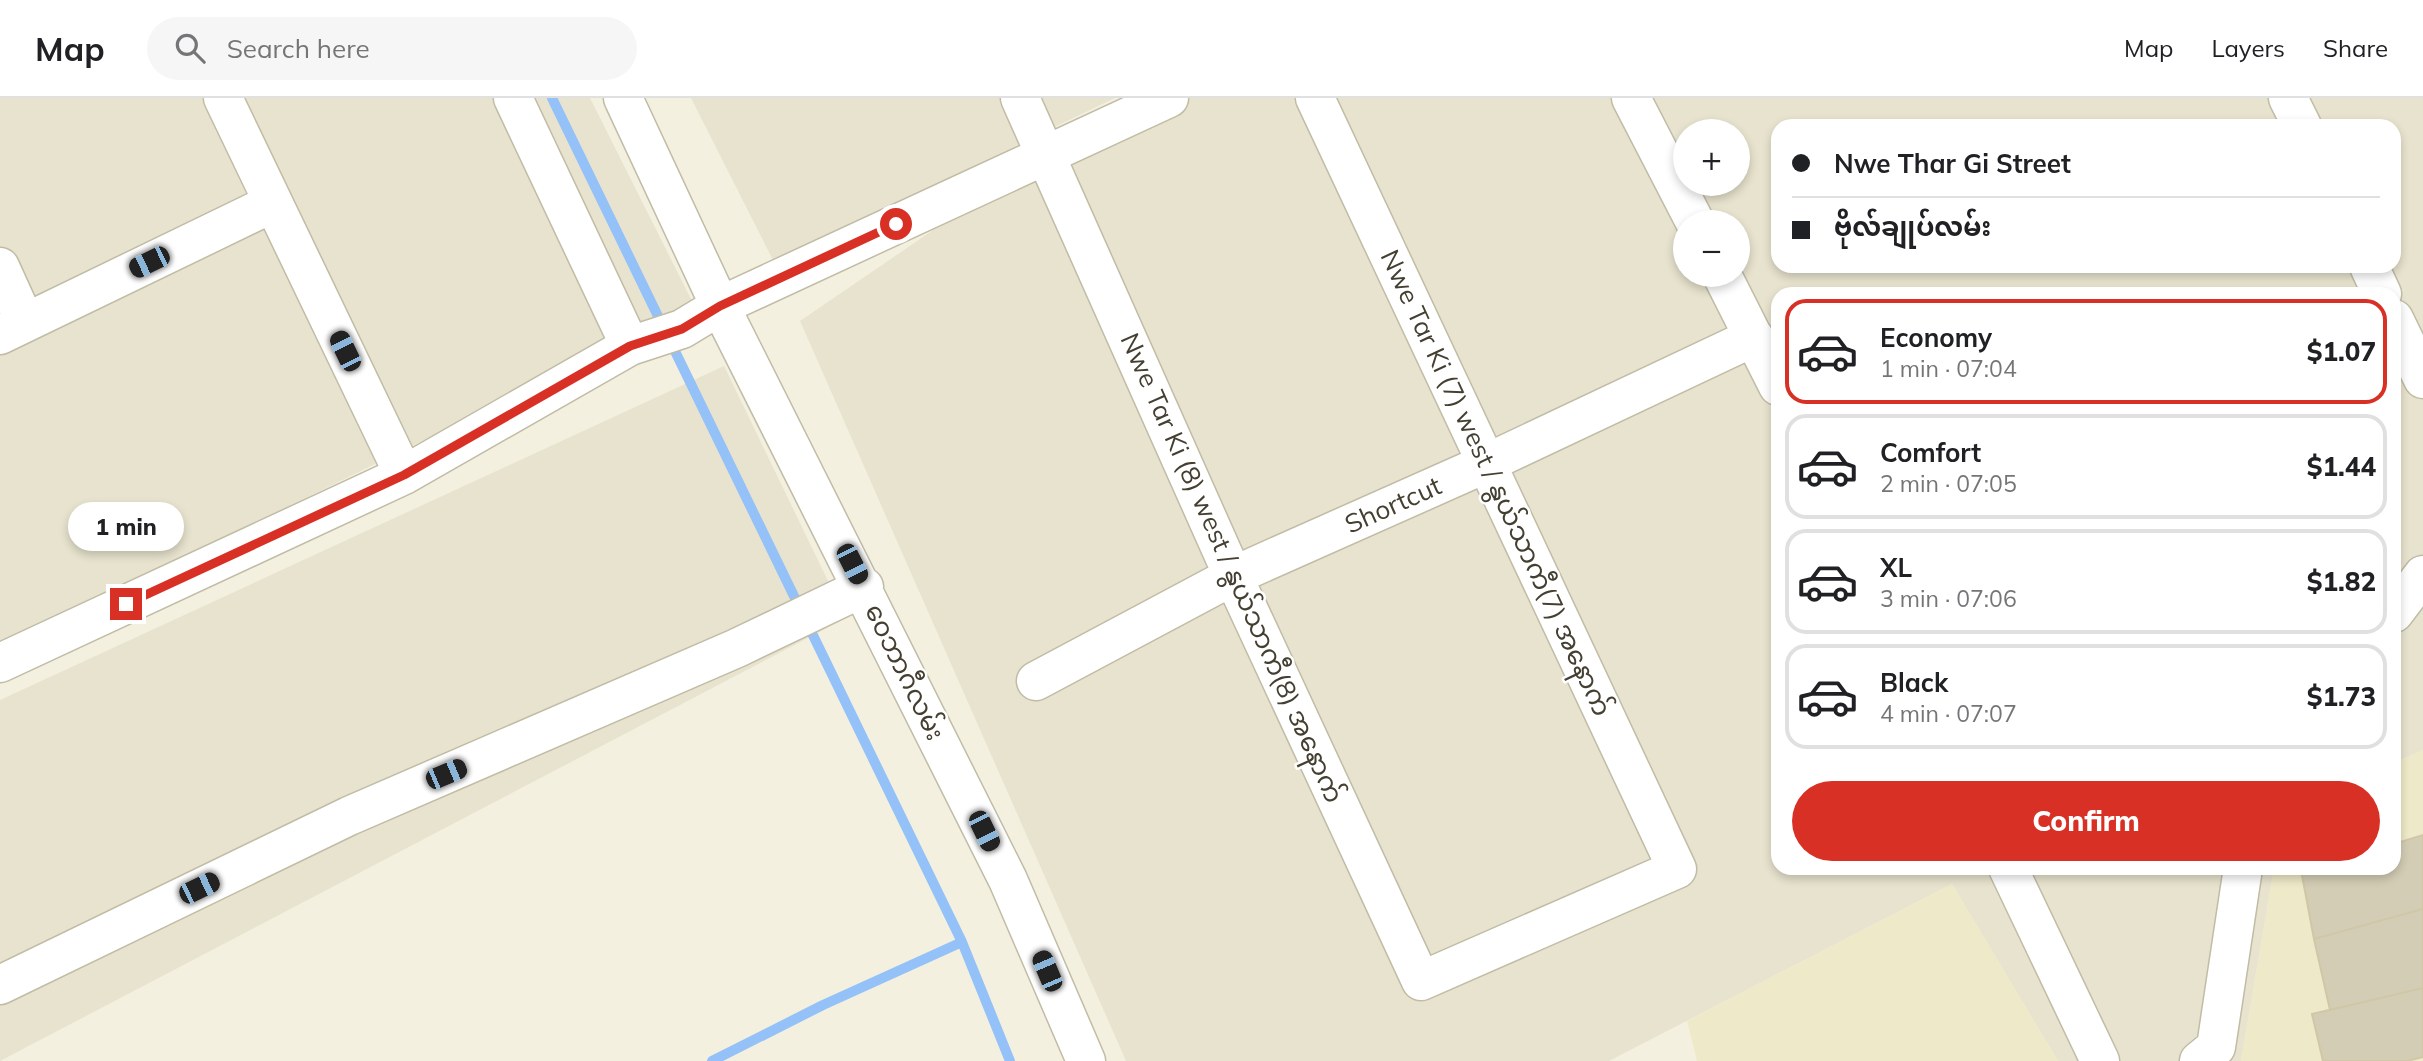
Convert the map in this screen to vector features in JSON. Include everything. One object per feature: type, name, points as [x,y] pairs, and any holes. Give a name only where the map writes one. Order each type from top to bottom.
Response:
[{"type":"street","points":[[223,98],[404,475]]},
{"type":"street","points":[[513,98],[655,337]]},
{"type":"street","name":"ဝေဘာဂီလမ်း","points":[[623,98],[720,306],[864,587],[1008,880],[1086,1061]]},
{"type":"street","name":"Nwe Tar Ki (8) west / နွယ်သာကီ(8) အနောက်","points":[[1020,98],[1233,576],[1422,981]]},
{"type":"street","points":[[0,663],[404,475],[655,337],[1169,98]]},
{"type":"street","name":"Nwe Tar Ki (7) west / နွယ်သာကီ(7) အနောက်","points":[[1315,98],[1677,869],[1422,981]]},
{"type":"street","points":[[1631,98],[1689,210]]},
{"type":"street","points":[[2288,98],[2298,119]]},
{"type":"street","points":[[0,267],[13,328],[273,203]]},
{"type":"street","points":[[1729,287],[1771,372]]},
{"type":"street","points":[[2401,333],[2423,379]]},
{"type":"street","name":"Shortcut","points":[[1036,681],[1233,576],[1487,463],[1754,337]]},
{"type":"street","points":[[2401,604],[2423,575]]},
{"type":"street","points":[[0,985],[349,816],[737,648],[864,587]]},
{"type":"street","points":[[2011,875],[2100,1061]]},
{"type":"street","points":[[2199,1061],[2216,1047],[2242,875]]},
{"type":"shaded area","points":[[0,98],[590,98],[695,307],[0,648]]},
{"type":"shaded area","points":[[691,98],[1115,98],[774,262]]},
{"type":"shaded area","points":[[1169,98],[2423,98],[2423,750],[2401,760],[2401,287],[1771,287],[1771,875],[2273,875],[2241,1061],[2058,1061],[1952,884],[1609,1061],[1126,1061],[800,321],[1046,153]]},
{"type":"shaded area","points":[[724,366],[846,618],[0,1061],[0,700]]},
{"type":"shaded area","points":[[2423,750],[2423,1061],[2241,1061],[2273,875],[2401,875],[2401,760]]},
{"type":"shaded area","points":[[1952,884],[2058,1061],[1697,1061],[1687,1021]]},
{"type":"building","points":[[2423,835],[2423,909],[2314,939],[2302,875],[2401,875],[2401,842]]},
{"type":"building","points":[[2423,909],[2423,988],[2330,1010],[2314,939]]},
{"type":"building","points":[[2423,988],[2423,1057],[2407,1061],[2323,1061],[2312,1014]]},
{"type":"waterway","points":[[552,98],[962,942],[1010,1061]]},
{"type":"waterway","points":[[712,1061],[823,1005],[962,942]]},
{"type":"route","points":[[126,604],[404,475],[630,346],[682,329],[720,306],[896,224]]}]
